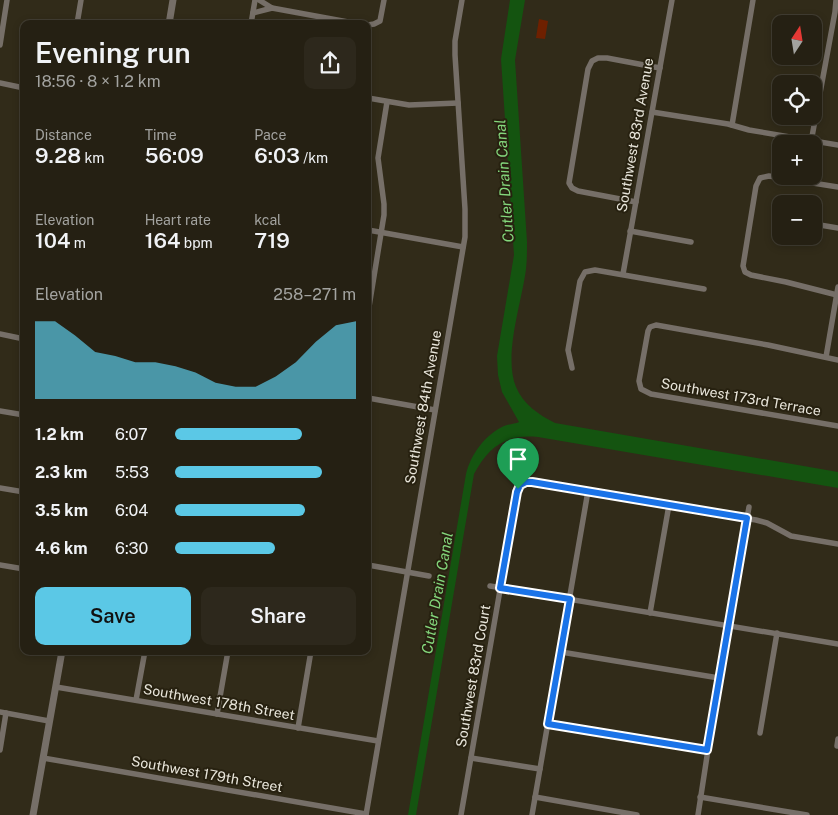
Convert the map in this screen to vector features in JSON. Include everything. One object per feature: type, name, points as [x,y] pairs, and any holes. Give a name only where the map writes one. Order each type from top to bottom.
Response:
[{"type":"street","points":[[0,45],[8,0]]},
{"type":"street","points":[[78,20],[81,0]]},
{"type":"street","points":[[170,20],[173,0]]},
{"type":"street","points":[[252,20],[255,0]]},
{"type":"street","points":[[259,0],[272,8],[337,20]]},
{"type":"street","points":[[371,24],[377,23],[382,17],[384,0]]},
{"type":"street","name":"Southwest 84th Avenue","points":[[366,815],[463,247],[466,221],[455,48],[462,0]]},
{"type":"street","name":"Southwest 83rd Avenue","points":[[623,274],[672,0]]},
{"type":"street","points":[[732,125],[754,0]]},
{"type":"street","points":[[812,135],[837,10],[836,0]]},
{"type":"street","points":[[253,13],[272,8]]},
{"type":"street","points":[[636,202],[582,192],[570,186],[569,176],[588,69],[590,63],[595,59],[607,58],[660,68]]},
{"type":"street","points":[[0,84],[20,87]]},
{"type":"street","points":[[371,99],[409,105],[458,103]]},
{"type":"street","points":[[371,295],[384,204],[378,158],[387,102]]},
{"type":"street","points":[[652,112],[732,125],[775,135]]},
{"type":"street","points":[[822,144],[838,146]]},
{"type":"street","points":[[772,176],[760,178],[756,186],[744,253],[744,271],[751,275],[837,295]]},
{"type":"street","points":[[822,183],[838,187]]},
{"type":"street","points":[[822,225],[838,228]]},
{"type":"street","points":[[371,231],[463,247]]},
{"type":"street","points":[[630,231],[691,242]]},
{"type":"street","points":[[572,368],[568,350],[580,281],[585,272],[595,270],[704,289]]},
{"type":"street","points":[[838,286],[826,357],[838,360]]},
{"type":"street","name":"Southwest 173rd Terrace","points":[[826,357],[667,326],[652,326],[648,331],[639,381],[641,390],[651,394],[838,426]]},
{"type":"street","points":[[0,334],[20,338]]},
{"type":"street","points":[[371,399],[435,410]]},
{"type":"street","points":[[0,411],[20,415]]},
{"type":"street","name":"Southwest 83rd Court","points":[[461,815],[517,492],[522,483],[532,482],[588,491]]},
{"type":"street","points":[[0,488],[20,491]]},
{"type":"street","points":[[532,815],[588,491],[747,518],[767,523],[791,536],[838,544]]},
{"type":"street","points":[[650,613],[669,504]]},
{"type":"street","points":[[698,815],[707,750],[749,508]]},
{"type":"street","points":[[0,565],[20,568]]},
{"type":"street","points":[[371,566],[429,576]]},
{"type":"street","points":[[490,586],[838,644]]},
{"type":"street","points":[[760,733],[777,633]]},
{"type":"street","points":[[560,652],[719,678]]},
{"type":"street","points":[[33,815],[61,655]]},
{"type":"street","points":[[136,700],[144,655]]},
{"type":"street","points":[[217,714],[227,655]]},
{"type":"street","points":[[298,728],[310,655]]},
{"type":"street","name":"Southwest 178th Street","points":[[56,687],[378,741]]},
{"type":"street","points":[[0,750],[3,713],[49,721]]},
{"type":"street","points":[[548,724],[707,750]]},
{"type":"street","points":[[837,746],[838,739]]},
{"type":"street","name":"Southwest 179th Street","points":[[43,758],[366,815]]},
{"type":"street","points":[[471,758],[540,769]]},
{"type":"street","points":[[535,797],[637,815]]},
{"type":"street","points":[[700,797],[807,815]]},
{"type":"shaded area","points":[[510,0],[525,0],[515,60],[527,259],[512,344],[513,374],[516,387],[523,399],[532,408],[555,423],[838,472],[838,488],[538,437],[508,440],[492,449],[474,474],[416,815],[408,815],[466,474],[475,452],[491,434],[504,426],[519,422],[502,392],[498,375],[497,356],[514,255],[501,59]]},
{"type":"shaded area","points":[[539,19],[548,21],[545,39],[536,38]]},
{"type":"route","points":[[532,482],[747,518],[707,750],[548,724],[570,599],[500,588],[518,489],[522,483],[532,482]]},
{"type":"water label","name":"Cutler Drain Canal","points":[[504,181]]},
{"type":"water label","name":"Cutler Drain Canal","points":[[437,593]]}]
